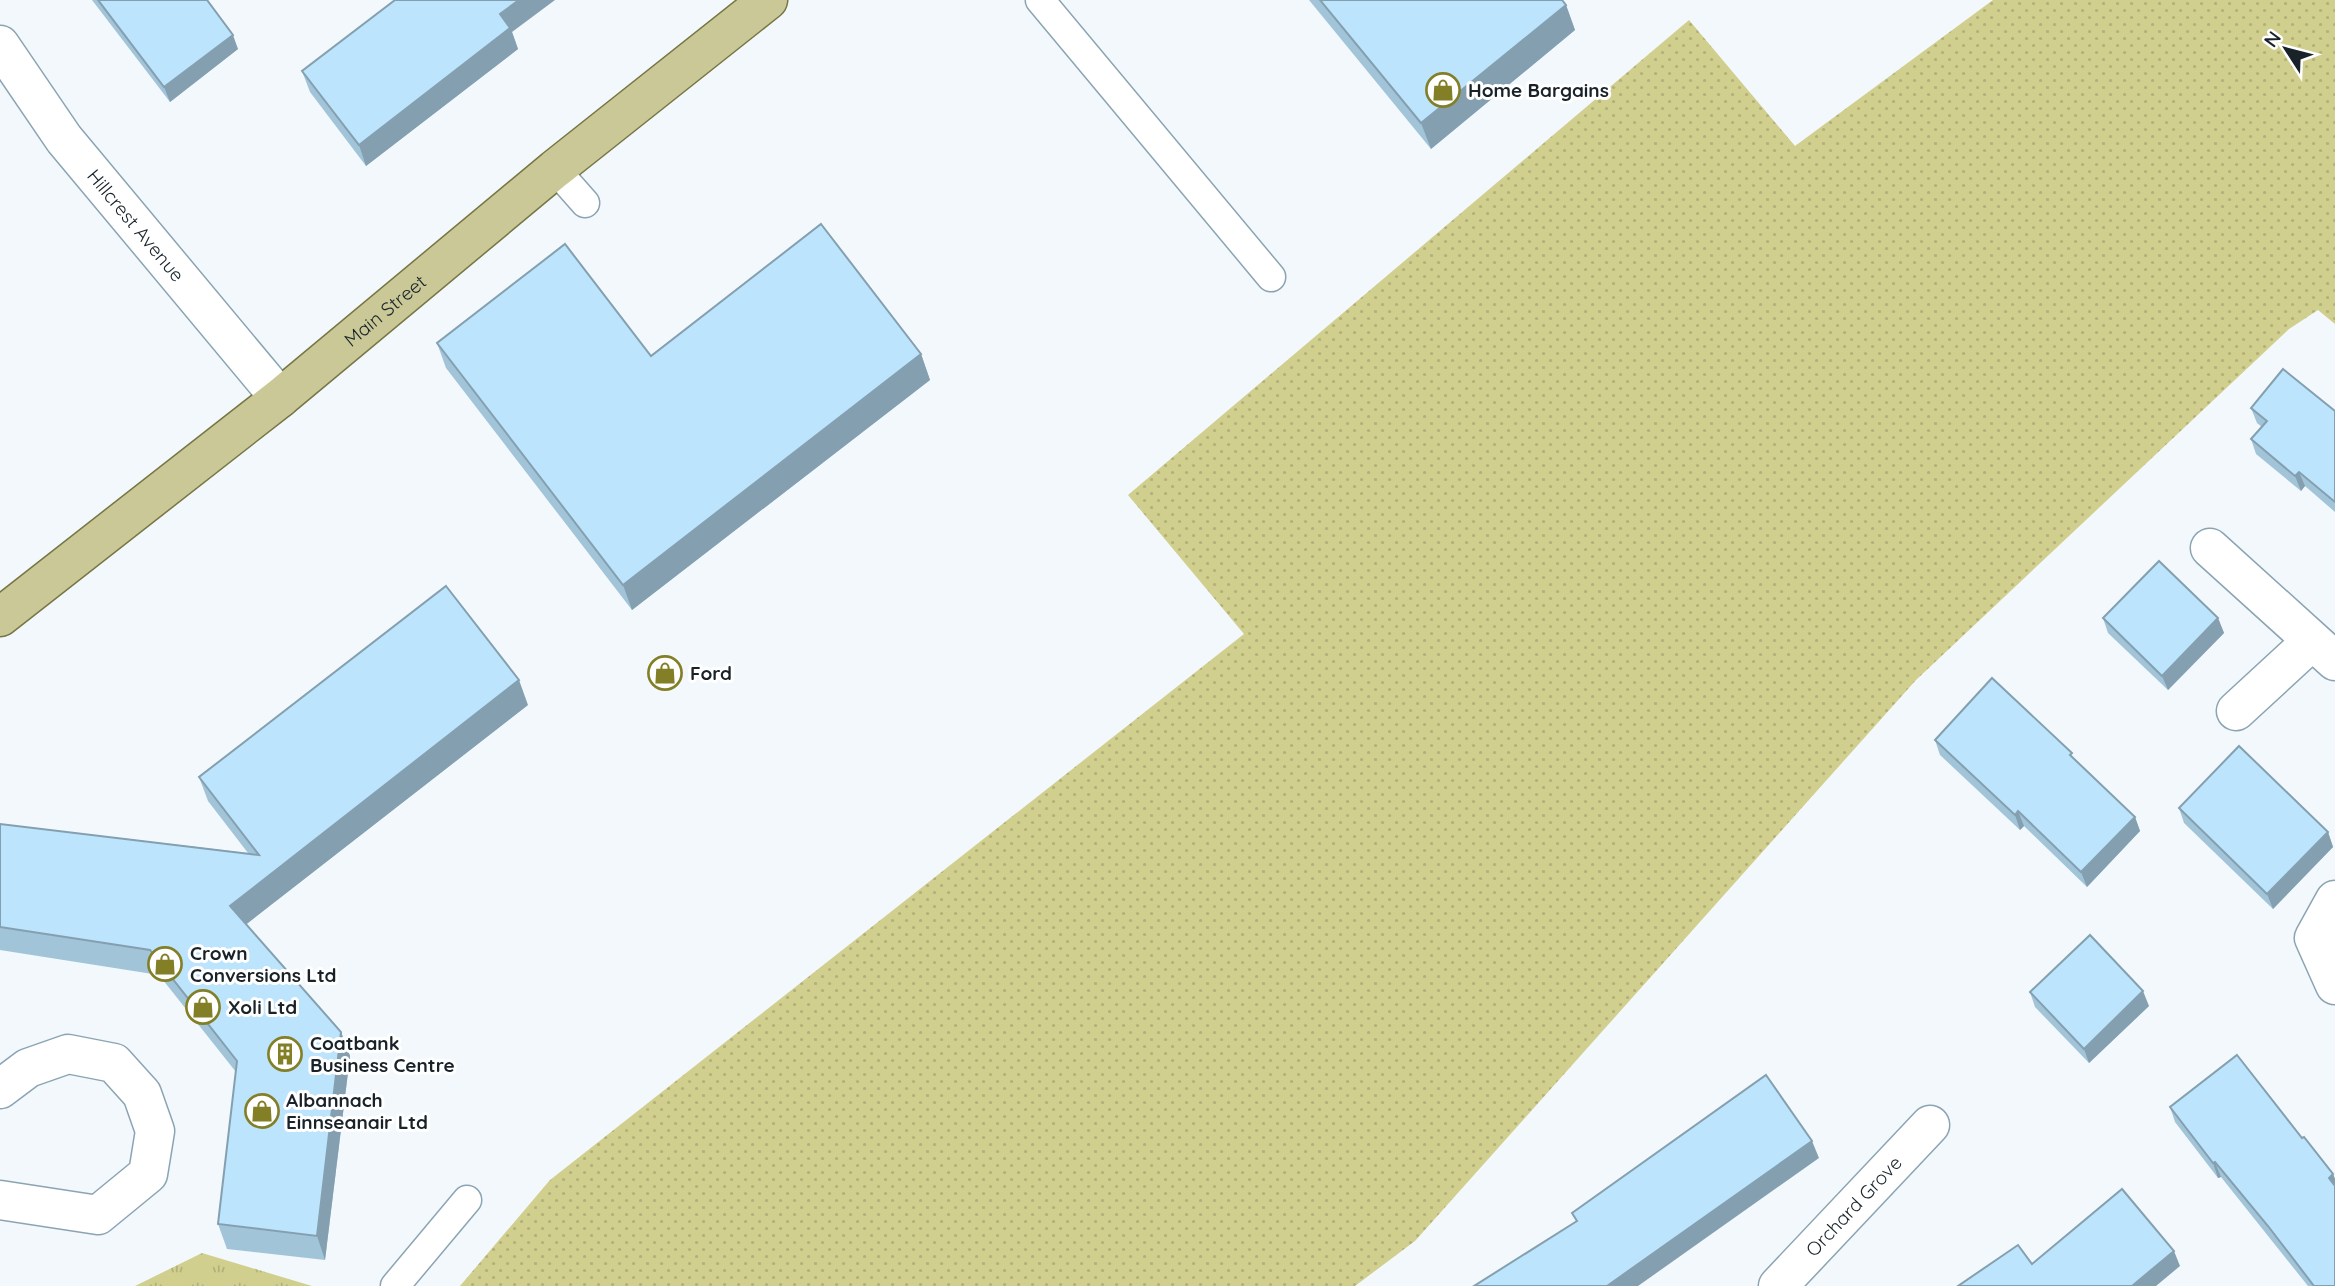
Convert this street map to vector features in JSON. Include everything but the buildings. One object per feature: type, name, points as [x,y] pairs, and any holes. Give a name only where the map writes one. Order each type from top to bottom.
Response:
[{"type":"main road","name":"Main Street","points":[[0,617],[280,398],[555,169],[768,0]]},
{"type":"street","name":"Hillcrest Avenue","points":[[0,45],[64,139],[280,398]]},
{"type":"street","points":[[2210,548],[2323,651],[2236,711]]},
{"type":"street","points":[[2335,900],[2314,938],[2335,985]]},
{"type":"street","points":[[0,1089],[28,1068],[68,1054],[114,1063],[142,1094],[155,1131],[148,1174],[98,1215],[0,1200]]},
{"type":"street","name":"Orchard Grove","points":[[1778,1286],[1930,1125]]},
{"type":"lane","points":[[1041,0],[1271,277]]},
{"type":"lane","points":[[555,169],[585,203]]},
{"type":"lane","points":[[396,1286],[467,1200]]},
{"type":"green space","points":[[1993,0],[2335,0],[2335,324],[2318,310],[2289,329],[1916,680],[1415,1241],[1355,1286],[460,1286],[550,1180],[1244,634],[1128,495],[1689,20],[1795,146]]},
{"type":"green space","points":[[202,1253],[312,1286],[135,1286]]},
{"type":"place","name":"Home Bargains","points":[[1443,90]]},
{"type":"place","name":"Ford","points":[[665,673]]},
{"type":"place","name":"Crown Conversions Ltd","points":[[165,964]]},
{"type":"place","name":"Xoli Ltd","points":[[203,1007]]},
{"type":"place","name":"Coatbank Business Centre","points":[[285,1054]]},
{"type":"place","name":"Albannach Einnseanair Ltd","points":[[262,1111]]}]
